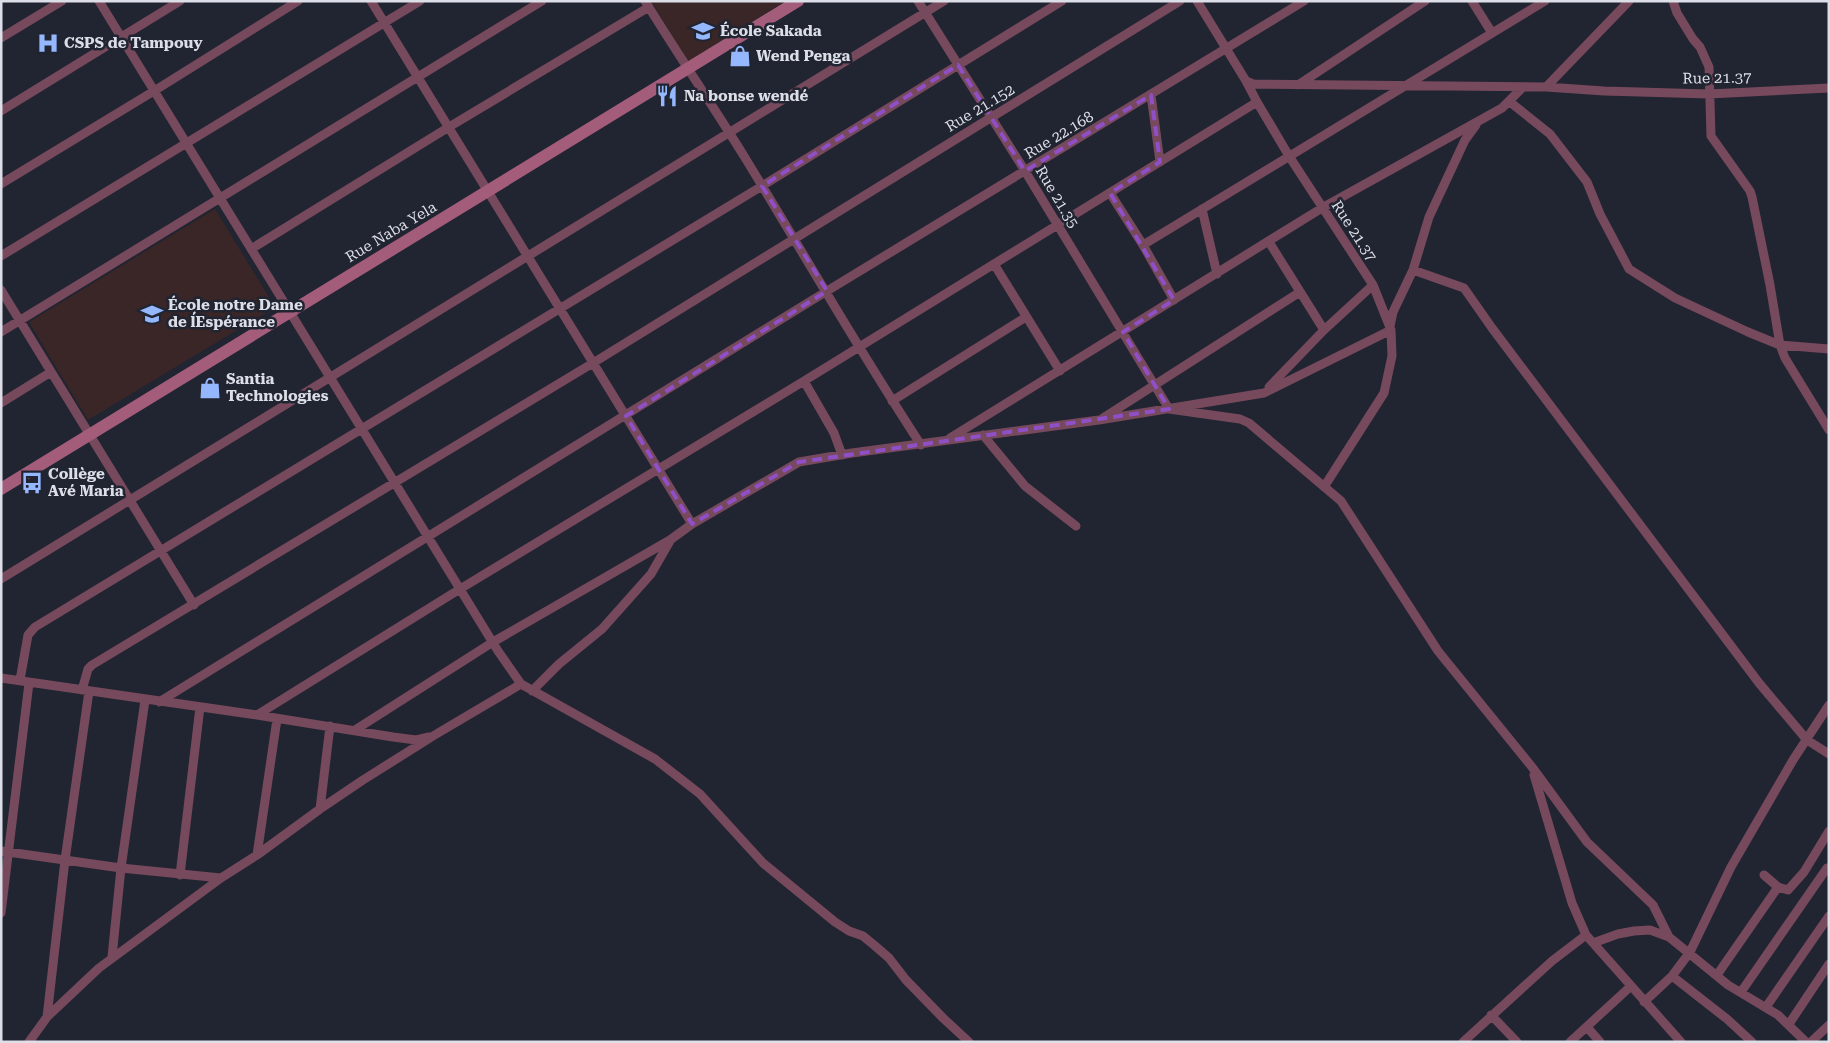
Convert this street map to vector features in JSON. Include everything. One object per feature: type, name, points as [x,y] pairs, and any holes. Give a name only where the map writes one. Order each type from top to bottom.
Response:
[{"type":"street","points":[[1,38],[62,1]]},
{"type":"street","points":[[99,1],[427,536],[521,684],[655,759],[700,794],[763,862],[835,922],[849,931],[862,936],[889,958],[906,980],[969,1042]]},
{"type":"street","points":[[1,111],[180,1]]},
{"type":"street","points":[[1,184],[298,1]]},
{"type":"street","points":[[371,1],[692,524]]},
{"type":"street","points":[[1,256],[420,1]]},
{"type":"street","points":[[1,332],[542,1]]},
{"type":"street","name":"Rue Naba Yela","points":[[1,489],[798,1]]},
{"type":"street","name":"Rue 21.35","points":[[918,1],[990,118],[1026,171],[1169,409]]},
{"type":"street","points":[[1,578],[944,1]]},
{"type":"street","points":[[20,680],[23,653],[30,631],[762,186],[1062,1]]},
{"type":"street","name":"Rue 21.152","points":[[47,1017],[88,669],[92,665],[593,363],[1180,1]]},
{"type":"street","name":"Rue 21.37","points":[[1196,1],[1246,81],[1256,102],[1289,156],[1372,285],[1391,328],[1392,356],[1384,393],[1324,487]]},
{"type":"street","name":"Rue 22.168","points":[[159,702],[827,291],[1304,1]]},
{"type":"street","points":[[1298,85],[1424,1]]},
{"type":"street","points":[[1472,1],[1492,33]]},
{"type":"street","points":[[1143,245],[1545,1]]},
{"type":"street","points":[[1546,87],[1629,1]]},
{"type":"street","points":[[1672,1],[1681,19],[1705,56],[1709,67],[1711,136],[1750,191],[1752,197],[1780,345],[1785,358],[1821,414],[1828,431]]},
{"type":"street","points":[[251,249],[647,4],[688,70],[730,132],[827,291],[858,347],[921,445]]},
{"type":"street","name":"Rue 21.37","points":[[1246,81],[1253,84],[1546,87],[1604,91],[1709,94],[1829,88]]},
{"type":"street","points":[[946,441],[1322,208],[1478,123],[1510,102],[1522,88]]},
{"type":"street","points":[[1151,95],[1160,162]]},
{"type":"street","points":[[257,715],[1256,102]]},
{"type":"street","points":[[1510,102],[1550,134],[1587,182],[1600,214],[1629,269],[1674,298],[1780,345],[1829,349]]},
{"type":"street","points":[[355,730],[493,642],[670,540],[692,524],[799,462],[1099,420],[1264,393],[1391,328],[1394,312],[1413,270],[1430,217],[1465,140],[1478,123]]},
{"type":"street","points":[[1110,193],[1143,245],[1174,300]]},
{"type":"street","points":[[1202,209],[1216,274]]},
{"type":"street","points":[[1269,242],[1324,330]]},
{"type":"street","points":[[994,264],[1060,370]]},
{"type":"street","points":[[1413,270],[1464,288],[1492,328],[1759,683],[1806,740],[1829,754]]},
{"type":"street","points":[[1264,393],[1324,330],[1372,285]]},
{"type":"street","points":[[1,290],[194,605]]},
{"type":"street","points":[[1099,420],[1300,292]]},
{"type":"street","points":[[892,401],[1026,317]]},
{"type":"street","points":[[1,403],[52,372]]},
{"type":"street","points":[[804,381],[834,433],[842,455]]},
{"type":"street","points":[[1169,409],[1240,419],[1249,423],[1341,501],[1438,651],[1532,767],[1587,842],[1653,905],[1670,937]]},
{"type":"street","points":[[983,435],[1029,490],[1076,526]]},
{"type":"street","points":[[532,691],[559,664],[602,629],[651,574],[670,540]]},
{"type":"street","points":[[1,678],[416,740],[433,736]]},
{"type":"street","points":[[1,913],[5,851],[30,683]]},
{"type":"street","points":[[29,1042],[47,1017],[112,957],[320,809],[433,736],[521,684]]},
{"type":"street","points":[[112,957],[121,868],[145,700]]},
{"type":"street","points":[[1644,1002],[1672,976],[1690,952],[1731,867],[1806,740],[1829,705]]},
{"type":"street","points":[[180,875],[200,707]]},
{"type":"street","points":[[257,855],[277,719]]},
{"type":"street","points":[[320,809],[330,726]]},
{"type":"street","points":[[1532,767],[1572,903],[1586,935],[1681,1042]]},
{"type":"street","points":[[1764,875],[1778,887],[1788,890],[1804,872],[1829,831]]},
{"type":"street","points":[[5,851],[121,868],[221,878]]},
{"type":"street","points":[[1741,992],[1828,868],[1814,856]]},
{"type":"street","points":[[1717,975],[1778,887]]},
{"type":"street","points":[[1766,1007],[1829,916]]},
{"type":"street","points":[[1593,943],[1618,934],[1634,931],[1650,930],[1670,937],[1728,984],[1790,1024],[1806,1042]]},
{"type":"street","points":[[1463,1042],[1552,961],[1586,935]]},
{"type":"street","points":[[1790,1024],[1829,964]]},
{"type":"street","points":[[1672,976],[1727,1019],[1752,1042]]},
{"type":"street","points":[[1570,1042],[1631,986]]},
{"type":"street","points":[[1491,1015],[1517,1042]]},
{"type":"street","points":[[1587,1026],[1600,1042]]},
{"type":"street","points":[[1811,1042],[1828,1028]]},
{"type":"highlighted area","points":[[958,65],[1025,171],[1151,95],[1160,162],[1110,193],[1174,300],[1123,332],[1169,409],[799,462],[692,524],[626,416],[827,291],[762,186]]},
{"type":"shaded area","name":"École Sakada","points":[[651,1],[785,1],[688,62]]},
{"type":"shaded area","name":"École notre Dame de l´Espérance","points":[[215,209],[275,307],[88,420],[29,322]]},
{"type":"place","name":"École Sakada","points":[[703,31]]},
{"type":"place","name":"CSPS de Tampouy","points":[[48,43]]},
{"type":"place","name":"Wend Penga","points":[[740,56]]},
{"type":"place","name":"Na bonse wendé","points":[[667,96]]},
{"type":"place","name":"École notre Dame de l´Espérance","points":[[152,314]]},
{"type":"place","name":"Santia Technologies","points":[[210,388]]},
{"type":"place","name":"Collège Avé Maria","points":[[32,483]]}]
